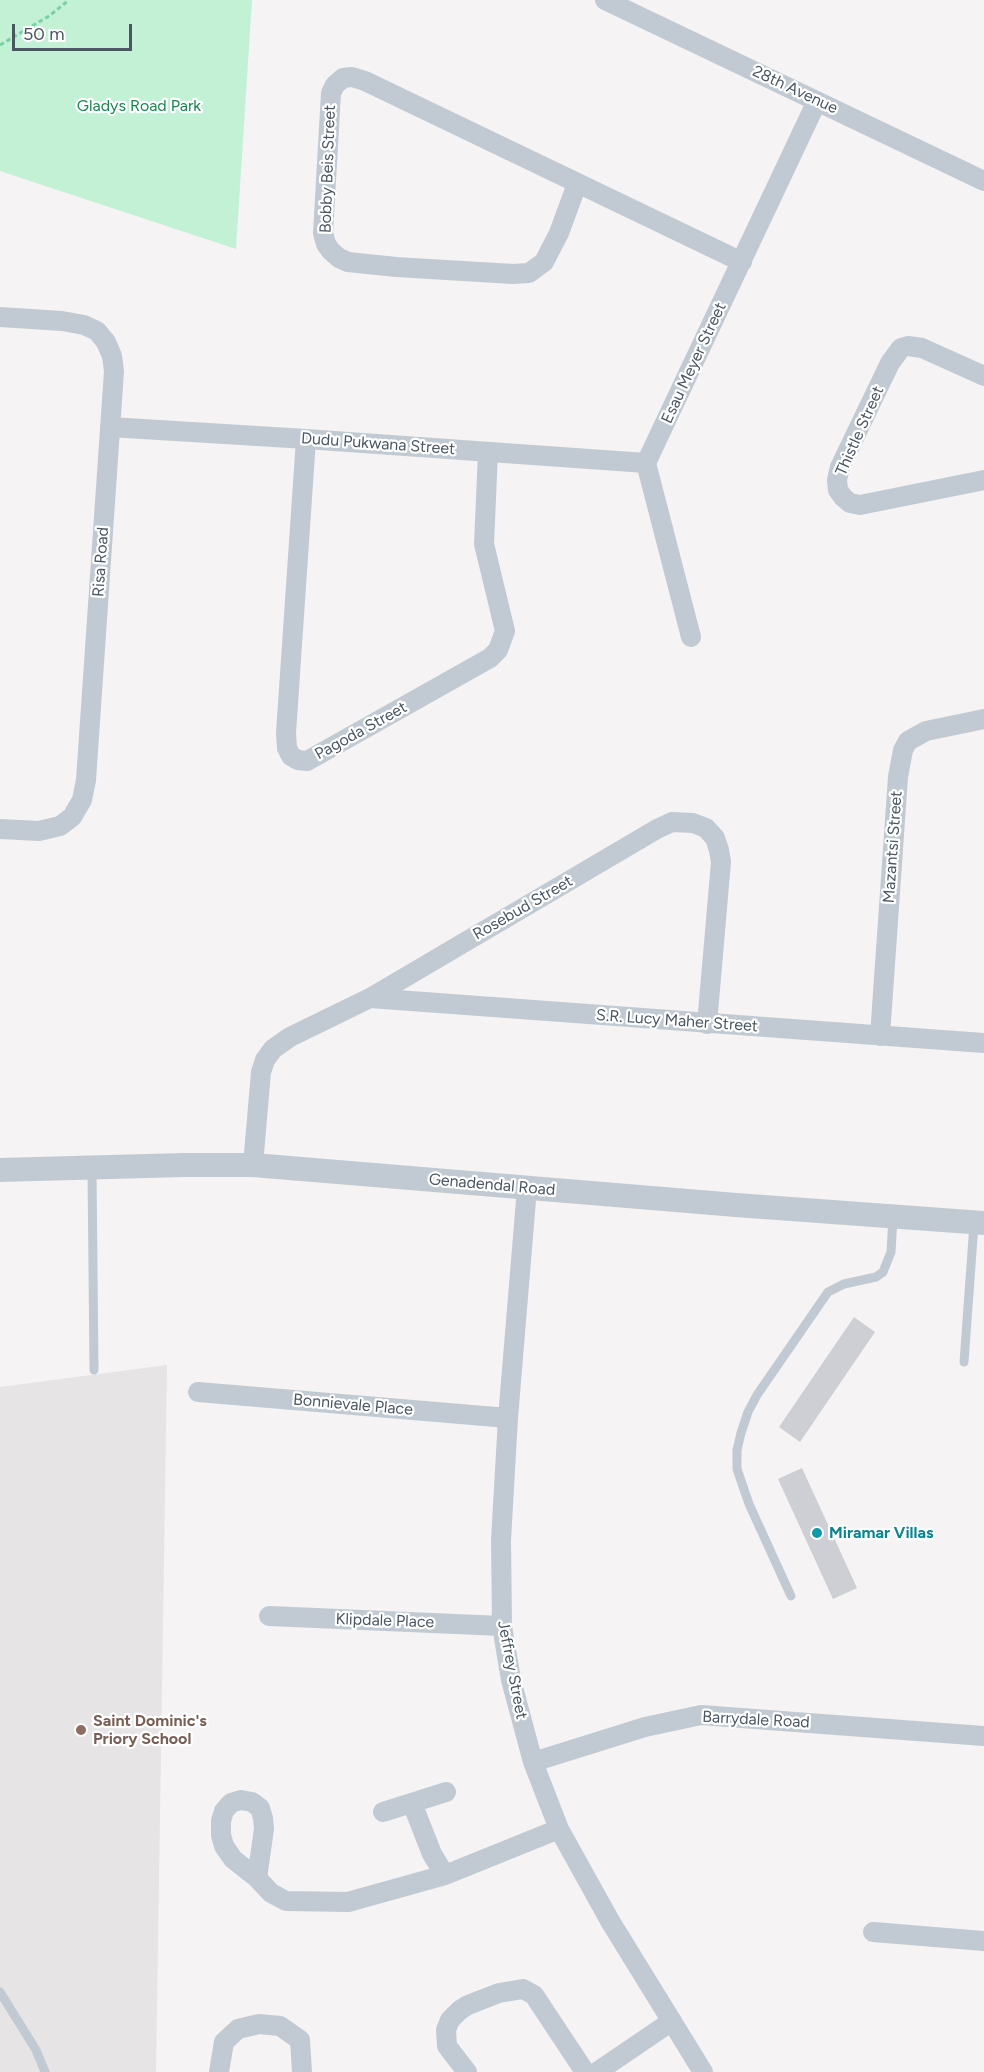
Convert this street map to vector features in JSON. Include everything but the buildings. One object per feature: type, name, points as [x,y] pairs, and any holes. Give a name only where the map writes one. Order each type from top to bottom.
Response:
[{"type":"street","name":"28th Avenue","points":[[605,0],[984,181]]},
{"type":"street","name":"Bobby Beis Street","points":[[578,184],[559,233],[544,262],[529,273],[396,267],[348,262],[330,251],[323,233],[331,93],[335,85],[343,78],[352,77],[365,81],[742,262]]},
{"type":"street","name":"Esau Meyer Street","points":[[646,463],[817,101]]},
{"type":"street","name":"Risa Road","points":[[0,317],[62,321],[84,325],[97,331],[106,342],[112,356],[114,371],[86,780],[82,800],[72,817],[60,826],[39,831],[0,829]]},
{"type":"street","name":"Thistle Street","points":[[984,376],[922,348],[908,346],[901,348],[890,363],[840,467],[837,480],[838,490],[843,497],[850,503],[860,505],[984,480]]},
{"type":"street","name":"Dudu Pukwana Street","points":[[110,428],[646,463]]},
{"type":"street","name":"Pagoda Street","points":[[306,439],[286,733],[287,748],[291,756],[307,761],[490,658],[498,650],[505,631],[484,544],[488,452]]},
{"type":"street","points":[[646,463],[691,637]]},
{"type":"street","name":"Mazantsi Street","points":[[880,1036],[898,777],[903,750],[916,734],[984,719]]},
{"type":"street","name":"Rosebud Street","points":[[253,1165],[261,1072],[265,1060],[273,1049],[290,1037],[370,998],[672,822],[693,823],[706,828],[717,844],[721,862],[707,1023]]},
{"type":"street","name":"S.R. Lucy Maher Street","points":[[370,998],[984,1043]]},
{"type":"street","name":"Genadendal Road","points":[[0,1170],[253,1165],[979,1222]]},
{"type":"street","name":"Jeffrey Street","points":[[527,1188],[508,1418],[501,1540],[502,1626],[511,1680],[533,1762],[560,1829],[610,1921],[703,2072]]},
{"type":"street","name":"Bonnievale Place","points":[[198,1392],[508,1418]]},
{"type":"street","name":"Klipdale Place","points":[[269,1616],[502,1626]]},
{"type":"street","name":"Barrydale Road","points":[[533,1762],[645,1727],[701,1715],[984,1736]]},
{"type":"street","points":[[383,1812],[446,1792]]},
{"type":"street","points":[[412,1803],[432,1854],[445,1875]]},
{"type":"street","points":[[257,1878],[271,1893],[286,1900],[342,1902],[445,1875],[560,1829]]},
{"type":"street","points":[[873,1932],[984,1941]]},
{"type":"street","points":[[467,2072],[447,2046],[446,2031],[450,2020],[468,2005],[499,1993],[523,1989],[534,1995],[585,2072]]},
{"type":"street","points":[[597,2072],[672,2021]]},
{"type":"street","points":[[219,2072],[224,2042],[238,2029],[259,2024],[280,2026],[300,2040],[302,2072]]},
{"type":"lane","points":[[92,1167],[94,1370]]},
{"type":"lane","points":[[790,1596],[748,1504],[737,1469],[737,1450],[741,1433],[757,1395],[828,1293],[844,1284],[876,1277],[883,1272],[891,1252],[893,1217]]},
{"type":"lane","points":[[964,1362],[979,1222]]},
{"type":"lane","points":[[0,1992],[36,2050],[45,2072]]},
{"type":"path","points":[[0,45],[49,16],[69,0]]},
{"type":"shaded area","name":"Saint Dominic's Priory School","points":[[167,1365],[156,2072],[0,2072],[0,1387]]},
{"type":"green space","name":"Gladys Road Park","points":[[0,0],[252,0],[236,249],[0,171]]},
{"type":"place","name":"Miramar Villas","points":[[817,1533]]},
{"type":"place","name":"Saint Dominic's Priory School","points":[[81,1730]]}]
